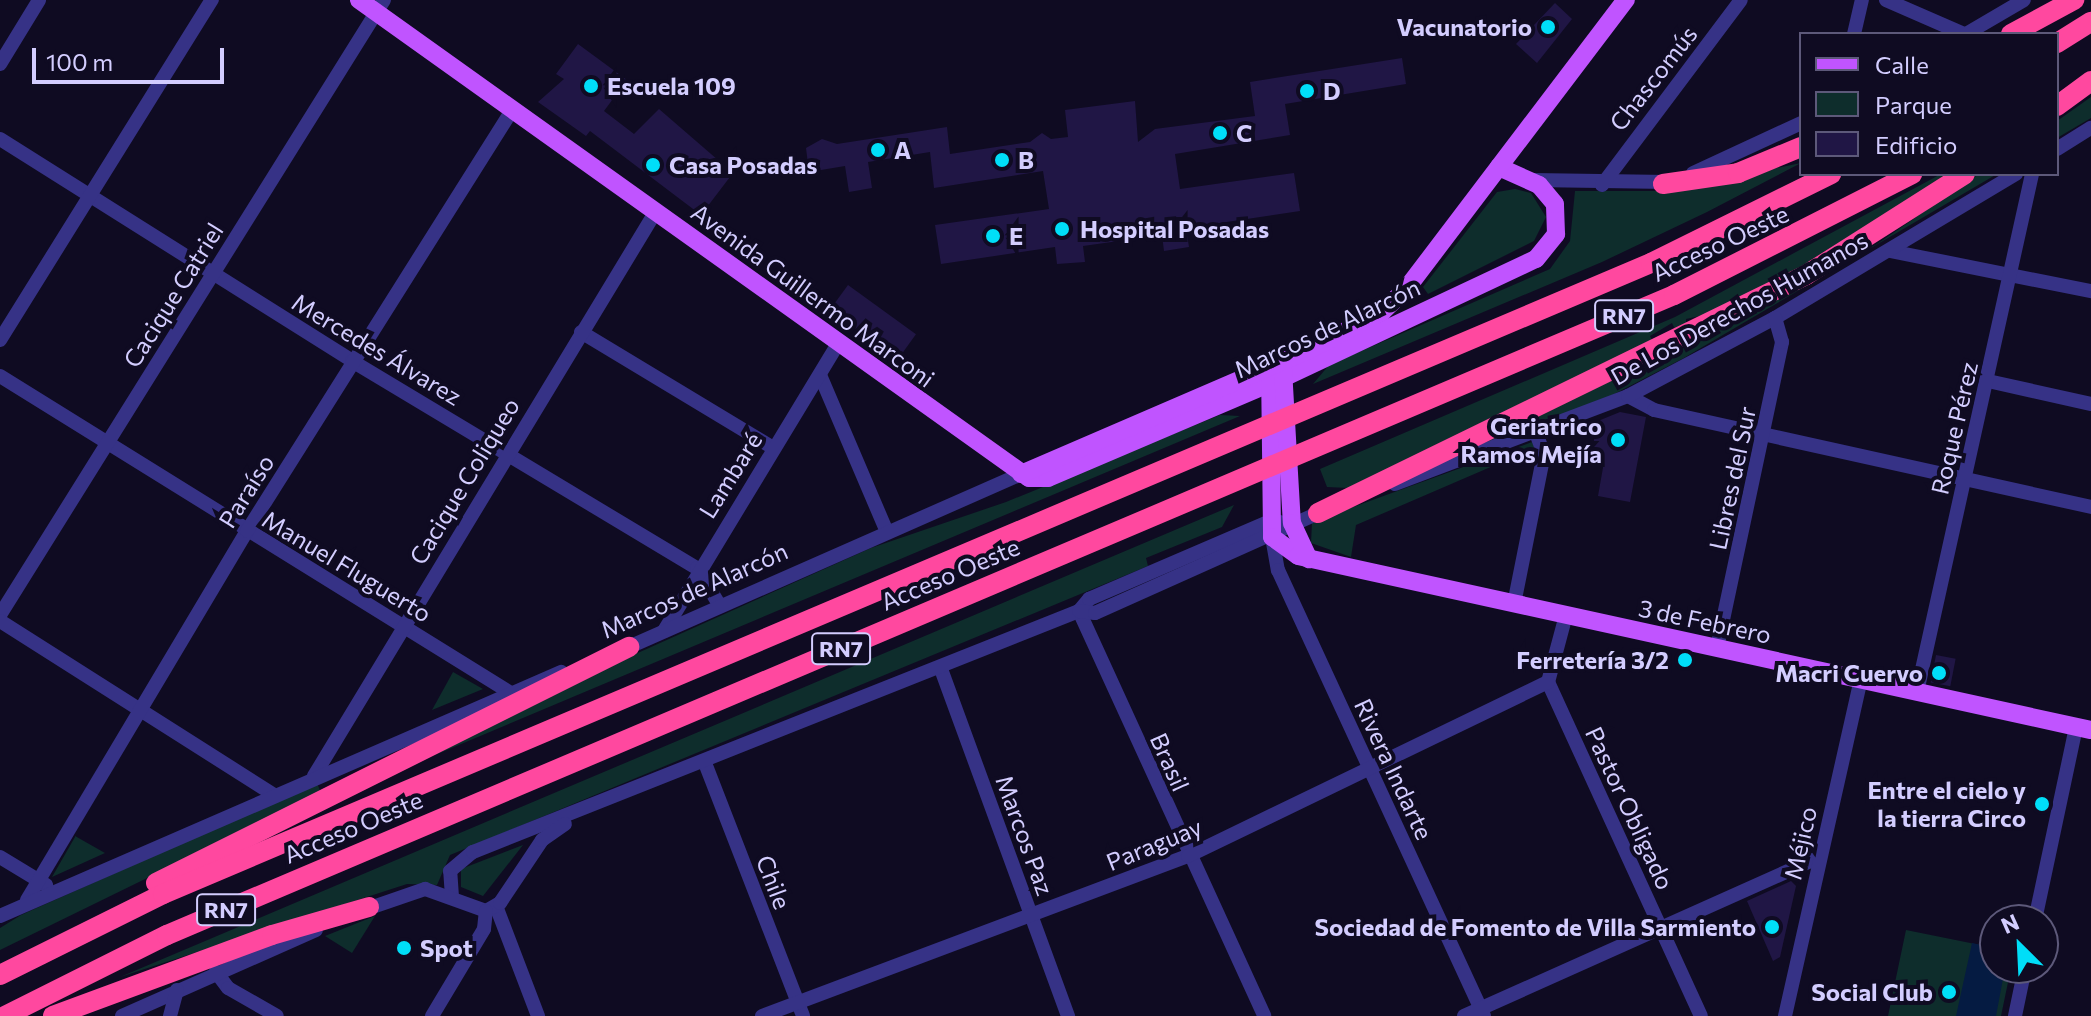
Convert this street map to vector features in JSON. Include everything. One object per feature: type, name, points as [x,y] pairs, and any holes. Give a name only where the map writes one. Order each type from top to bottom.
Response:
[{"type":"highway","points":[[2015,32],[2074,0]]},
{"type":"highway","points":[[2059,42],[2091,22]]},
{"type":"highway","points":[[2059,87],[2091,67]]},
{"type":"highway","points":[[2059,105],[2091,81]]},
{"type":"highway","points":[[1663,184],[1738,173],[1799,148]]},
{"type":"highway","name":"Acceso Oeste","points":[[0,975],[163,894],[1651,263],[1827,176]]},
{"type":"highway","name":"Acceso Oeste","points":[[5,1016],[167,935],[1674,295],[1908,176]]},
{"type":"highway","points":[[1318,513],[1806,275],[1962,176]]},
{"type":"highway","points":[[39,954],[154,884],[629,647]]},
{"type":"highway","points":[[53,1016],[272,935],[369,907]]},
{"type":"main road","name":"Avenida Guillermo Marconi","points":[[359,0],[381,6],[512,111],[1021,474],[1048,478]]},
{"type":"main road","name":"Marcos de Alarcón","points":[[1021,474],[1276,373],[1363,325],[1400,296],[1626,0]]},
{"type":"main road","points":[[1499,167],[1532,180]]},
{"type":"main road","name":"Marcos de Alarcón","points":[[1048,478],[1540,257],[1554,238],[1559,218],[1550,195],[1532,180]]},
{"type":"main road","points":[[1276,373],[1292,523],[1309,559]]},
{"type":"main road","points":[[1271,529],[1276,373]]},
{"type":"main road","name":"3 de Febrero","points":[[1271,529],[1309,559],[2084,728]]},
{"type":"street","points":[[0,64],[39,0]]},
{"type":"street","points":[[0,340],[212,0]]},
{"type":"street","name":"Chascomús","points":[[1602,185],[1741,0]]},
{"type":"street","points":[[1854,32],[1862,0]]},
{"type":"street","points":[[1886,0],[1960,32]]},
{"type":"street","points":[[1968,32],[2024,0]]},
{"type":"street","name":"Cacique Catriel","points":[[0,618],[211,273],[381,6]]},
{"type":"street","name":"Paraíso","points":[[27,900],[247,531],[512,111]]},
{"type":"street","points":[[1532,180],[1602,185],[1663,184],[1799,124]]},
{"type":"street","points":[[2059,148],[2091,128]]},
{"type":"street","name":"Mercedes Álvarez","points":[[0,139],[352,361],[697,568],[720,606]]},
{"type":"street","name":"De Los Derechos Humanos","points":[[452,897],[450,871],[464,857],[941,669],[1079,611],[1095,613],[1271,529],[1536,433],[1628,396],[1775,318],[2013,176]]},
{"type":"street","name":"Roque Pérez","points":[[1917,692],[2032,176]]},
{"type":"street","name":"Cacique Coliqueo","points":[[314,776],[402,625],[656,211]]},
{"type":"street","points":[[1890,251],[2091,291]]},
{"type":"street","name":"Libres del Sur","points":[[1717,648],[1782,342],[1775,318]]},
{"type":"street","points":[[581,332],[773,448]]},
{"type":"street","name":"Lambaré","points":[[664,631],[697,568],[838,344]]},
{"type":"street","points":[[820,375],[887,532]]},
{"type":"street","name":"Manuel Fluguerto","points":[[0,376],[509,692]]},
{"type":"street","points":[[1988,381],[2091,404]]},
{"type":"street","points":[[1628,396],[1654,410],[2091,507]]},
{"type":"street","points":[[1514,604],[1544,454],[1536,433]]},
{"type":"street","name":"Marcos de Alarcón","points":[[0,916],[27,900],[509,692],[629,647],[1021,474]]},
{"type":"street","name":"Rivera Indarte","points":[[1271,529],[1278,570],[1482,1012]]},
{"type":"street","name":"Brasil","points":[[1079,611],[1188,856],[1264,1016]]},
{"type":"street","points":[[1548,682],[1566,615]]},
{"type":"street","points":[[0,618],[273,794]]},
{"type":"street","name":"Marcos Paz","points":[[941,669],[1068,1016]]},
{"type":"street","name":"Méjico","points":[[1785,1016],[1818,858],[1861,680]]},
{"type":"street","name":"Paraguay","points":[[762,1016],[800,1009],[1188,856],[1371,771],[1548,682]]},
{"type":"street","name":"Pastor Obligado","points":[[1548,682],[1701,1016]]},
{"type":"street","points":[[2039,904],[2084,728]]},
{"type":"street","name":"Chile","points":[[705,763],[800,1009]]},
{"type":"street","name":"De Los Derechos Humanos","points":[[491,908],[534,851],[581,813]]},
{"type":"street","points":[[0,857],[53,889]]},
{"type":"street","points":[[1464,1016],[1482,1012],[1660,926],[1818,858]]},
{"type":"street","points":[[122,1016],[216,972],[413,890],[452,897],[467,909],[491,908]]},
{"type":"street","points":[[432,1016],[484,929],[491,908]]},
{"type":"street","points":[[491,908],[538,1016]]},
{"type":"street","points":[[216,972],[228,988],[277,1016]]},
{"type":"street","points":[[2015,1016],[2022,984]]},
{"type":"street","points":[[170,1016],[177,990]]},
{"type":"green space","points":[[2091,97],[2091,118],[2059,137],[2059,120]]},
{"type":"green space","points":[[1799,163],[1602,262],[1313,384],[1329,365],[1550,269],[1570,241],[1575,191],[1662,191]]},
{"type":"green space","points":[[1937,176],[1957,176],[1877,229],[1709,314],[1686,319],[1686,330],[1677,333],[1672,323],[1650,336],[1652,340],[1348,488],[1327,487],[1320,469],[1675,317]]},
{"type":"green space","points":[[1976,176],[1994,176],[1682,359],[1591,406],[1379,482],[1674,353],[1877,244]]},
{"type":"green space","points":[[1515,189],[1531,193],[1546,217],[1534,241],[1428,294],[1423,287],[1497,192]]},
{"type":"green space","points":[[1220,415],[1240,416],[435,755],[571,683],[871,548],[1006,502]]},
{"type":"green space","points":[[1532,442],[1535,448],[1356,525],[1351,557],[1311,543],[1312,522]]},
{"type":"green space","points":[[1234,505],[1222,527],[1146,558],[1148,566],[450,855],[437,885],[407,884],[120,977]]},
{"type":"green space","points":[[453,672],[483,689],[432,710]]},
{"type":"green space","points":[[317,783],[321,793],[0,950],[0,928],[21,915]]},
{"type":"green space","points":[[75,837],[105,853],[52,877]]},
{"type":"green space","points":[[523,845],[483,896],[461,887],[461,869]]},
{"type":"green space","points":[[375,916],[352,953],[325,936]]},
{"type":"green space","name":"Social Club","points":[[1906,930],[1979,945],[1979,984],[2008,984],[2001,1016],[1888,1016]]},
{"type":"water","points":[[1972,943],[1979,945],[1979,984],[2002,984],[1996,1016],[1956,1016]]},
{"type":"building","name":"Vacunatorio","points":[[1555,3],[1572,19],[1537,63],[1516,44]]},
{"type":"building","points":[[578,44],[627,80],[604,111],[634,134],[659,109],[733,173],[701,215],[590,131],[586,136],[538,102],[564,79],[556,74]]},
{"type":"building","points":[[1402,58],[1406,84],[1285,104],[1290,135],[1175,154],[1180,189],[1294,173],[1300,211],[1186,228],[1189,247],[1164,251],[1162,235],[1083,246],[1085,262],[1057,264],[1055,247],[941,264],[935,225],[1049,209],[1043,171],[934,188],[930,152],[868,162],[872,188],[849,192],[845,166],[809,172],[806,148],[822,139],[837,144],[947,127],[950,154],[1030,142],[1042,133],[1051,139],[1068,137],[1065,110],[1135,101],[1138,142],[1155,129],[1255,116],[1250,82]]},
{"type":"building","points":[[848,285],[916,334],[898,359],[830,310]]},
{"type":"building","name":"Geriatrico Ramos Mejía","points":[[1620,412],[1646,417],[1630,502],[1598,496],[1604,462],[1590,459],[1598,421]]},
{"type":"building","name":"Macri Cuervo","points":[[1936,655],[1956,659],[1950,686],[1931,682]]},
{"type":"building","name":"Sociedad de Fomento de Villa Sarmiento","points":[[1791,881],[1796,886],[1780,957],[1773,961],[1747,901]]},
{"type":"place","name":"Vacunatorio","points":[[1548,27]]},
{"type":"place","name":"Escuela 109","points":[[591,86]]},
{"type":"place","name":"D","points":[[1307,91]]},
{"type":"place","name":"C","points":[[1220,133]]},
{"type":"place","name":"A","points":[[878,150]]},
{"type":"place","name":"B","points":[[1002,160]]},
{"type":"place","name":"Casa Posadas","points":[[653,165]]},
{"type":"place","name":"Hospital Posadas","points":[[1062,229]]},
{"type":"place","name":"E","points":[[993,236]]},
{"type":"place","name":"Geriatrico Ramos Mejía","points":[[1618,440]]},
{"type":"place","name":"Ferretería 3/2","points":[[1685,660]]},
{"type":"place","name":"Macri Cuervo","points":[[1939,673]]},
{"type":"place","name":"Entre el cielo y la tierra Circo","points":[[2042,804]]},
{"type":"place","name":"Sociedad de Fomento de Villa Sarmiento","points":[[1772,927]]},
{"type":"place","name":"Spot","points":[[404,948]]},
{"type":"place","name":"Social Club","points":[[1949,992]]}]
